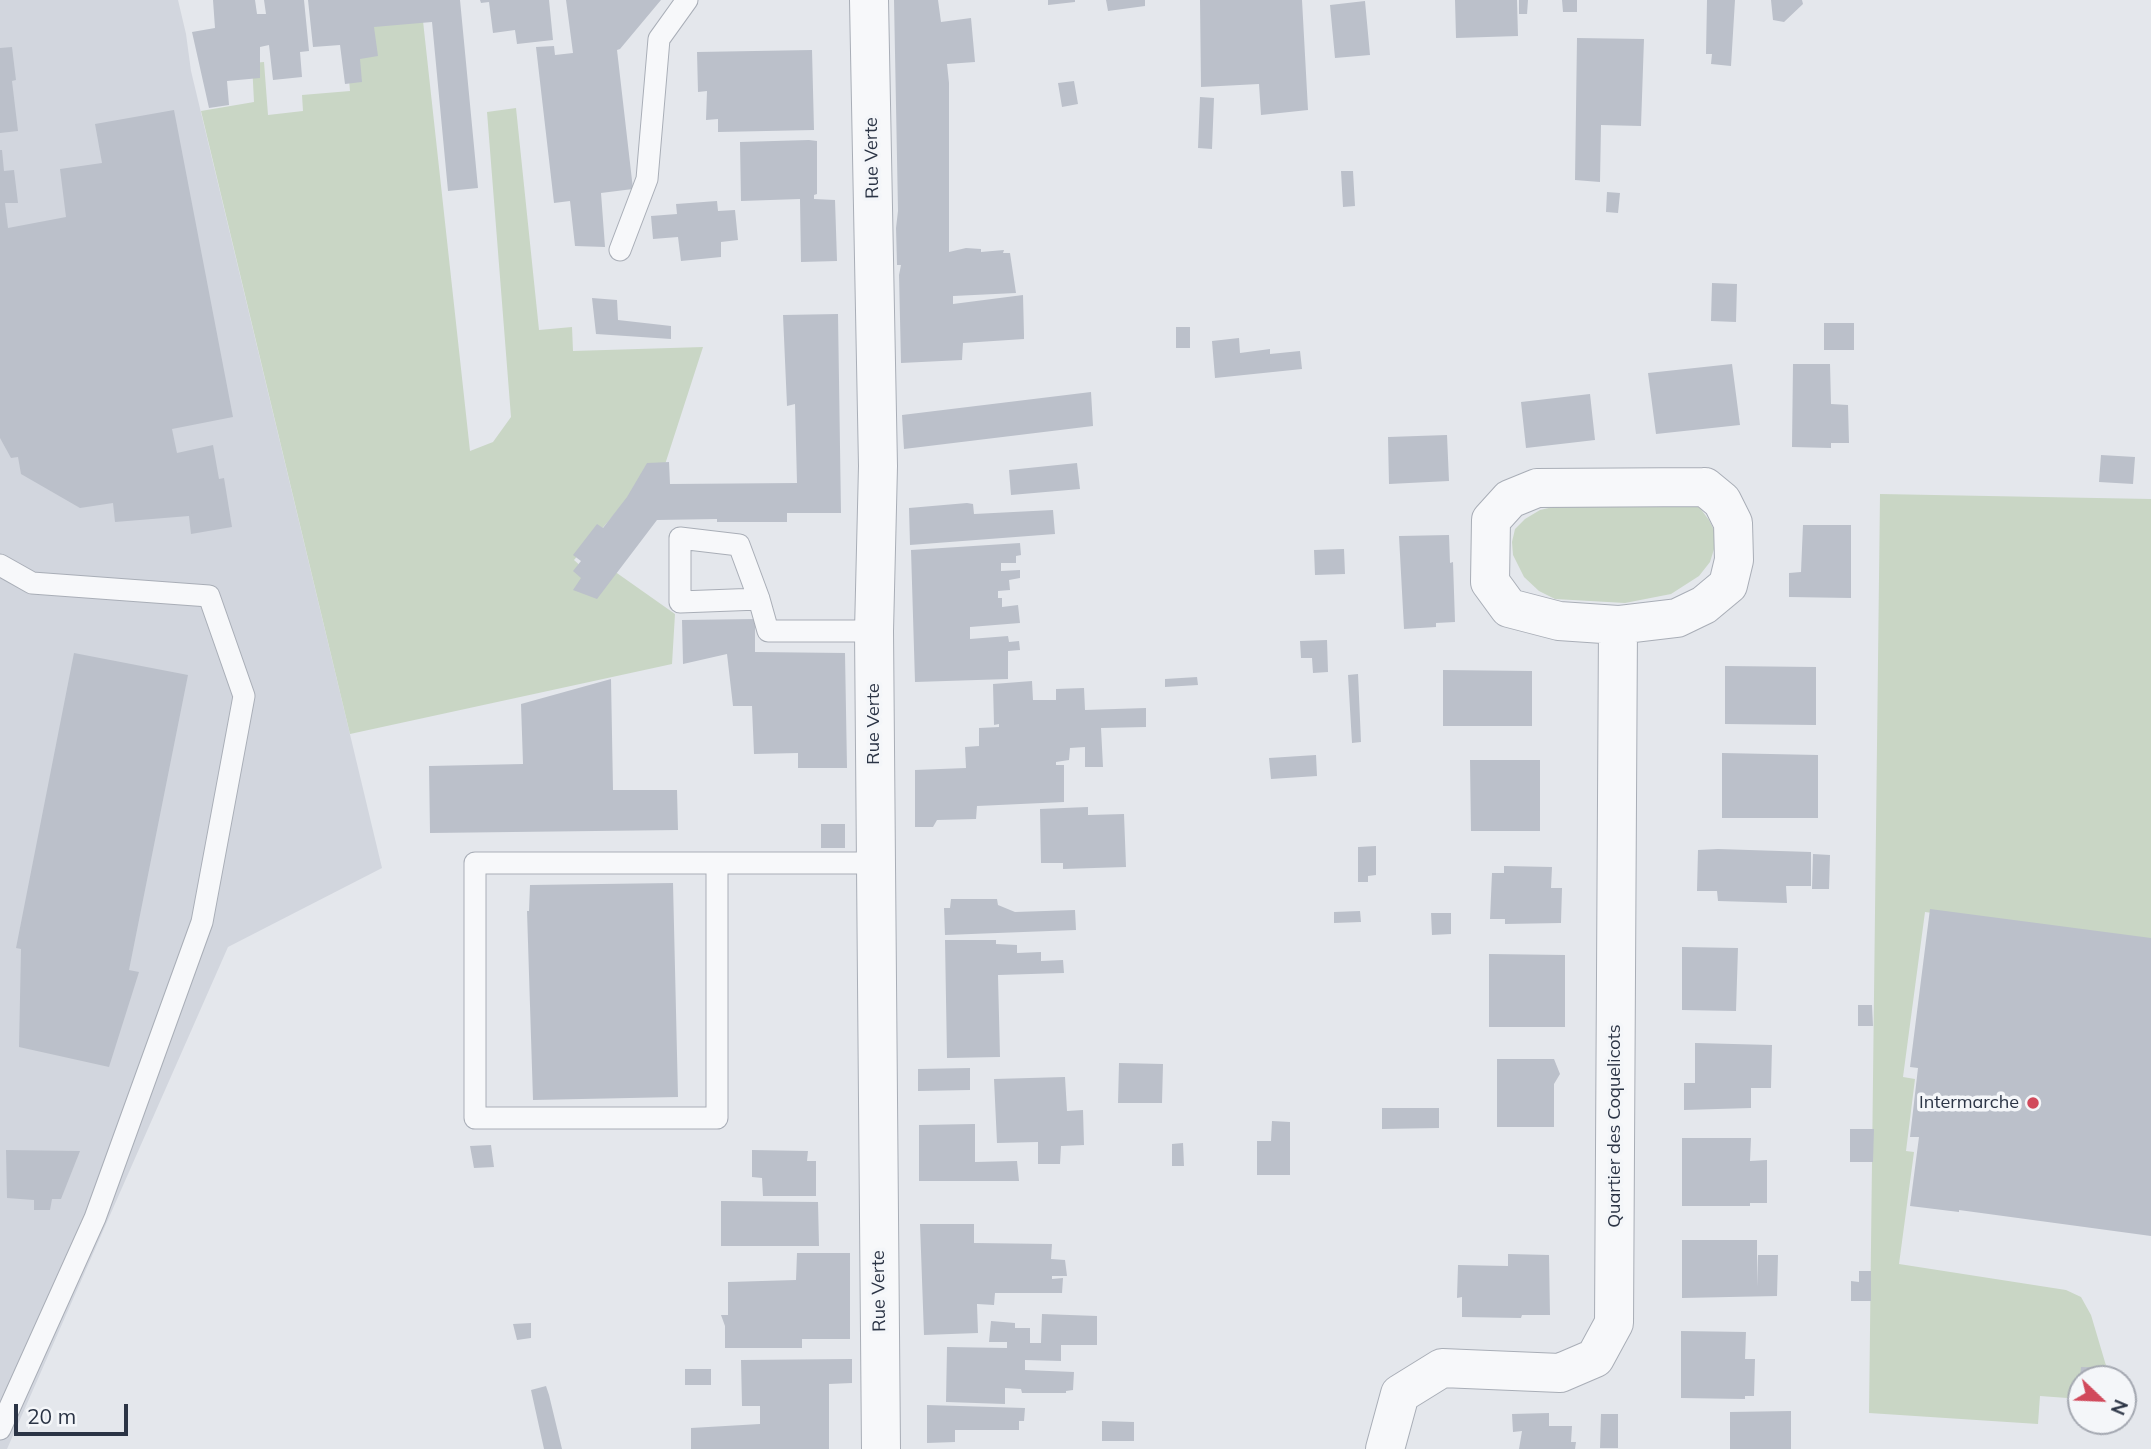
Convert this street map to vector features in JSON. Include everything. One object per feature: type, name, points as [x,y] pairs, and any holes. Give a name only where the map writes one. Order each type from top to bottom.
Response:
[{"type":"street","name":"Rue Verte","points":[[869,0],[878,466],[874,631],[881,1449]]},
{"type":"street","points":[[1705,487],[1722,501],[1733,523],[1734,560],[1728,584],[1704,605],[1677,618],[1618,625],[1559,621],[1508,608],[1490,582],[1490,557],[1491,520],[1510,499],[1537,488],[1705,487]]},
{"type":"street","name":"Quartier des Coquelicots","points":[[1385,1449],[1400,1394],[1441,1368],[1560,1373],[1595,1358],[1614,1324],[1618,625]]},
{"type":"lane","points":[[620,250],[647,179],[659,39],[687,0]]},
{"type":"lane","points":[[0,565],[32,583],[209,596],[244,696],[202,922],[95,1218],[0,1429]]},
{"type":"lane","points":[[759,599],[768,631],[874,631]]},
{"type":"lane","points":[[718,863],[717,1118],[475,1118],[475,863],[718,863],[875,863]]},
{"type":"shaded area","points":[[0,0],[178,0],[191,71],[382,868],[228,947],[7,1449],[0,1449]]},
{"type":"green space","points":[[423,21],[470,451],[493,442],[511,417],[487,112],[516,108],[539,330],[572,327],[573,351],[703,347],[659,483],[622,506],[574,560],[603,586],[614,571],[675,614],[672,664],[350,734],[201,111],[254,102],[252,63],[264,62],[268,115],[303,111],[302,95],[350,91],[347,57],[364,27]]},
{"type":"green space","points":[[1880,494],[2151,499],[2151,942],[1925,912],[1903,1077],[1915,1079],[1906,1151],[1914,1152],[1899,1264],[2066,1290],[2081,1297],[2091,1315],[2106,1365],[2067,1365],[2067,1398],[2040,1396],[2038,1424],[1869,1413]]},
{"type":"green space","points":[[1688,502],[1700,508],[1709,520],[1714,530],[1715,546],[1710,562],[1699,576],[1671,594],[1625,603],[1555,599],[1539,591],[1524,577],[1513,555],[1515,529],[1540,510],[1562,505]]},
{"type":"building","points":[[213,0],[255,0],[257,14],[266,14],[264,0],[304,0],[309,51],[300,52],[302,77],[273,80],[269,45],[260,47],[260,78],[227,81],[229,105],[209,108],[192,32],[215,28]]},
{"type":"building","points":[[308,0],[460,0],[478,188],[448,191],[432,22],[374,27],[378,56],[360,59],[362,82],[345,84],[340,45],[313,47]]},
{"type":"building","points":[[480,0],[549,0],[553,40],[517,44],[515,30],[493,33],[489,2],[481,3]]},
{"type":"building","points":[[566,0],[661,0],[617,50],[633,189],[601,193],[605,247],[575,246],[570,201],[554,203],[536,47],[554,46],[555,55],[573,53]]},
{"type":"building","points":[[894,0],[938,0],[941,22],[971,18],[975,62],[947,64],[949,252],[966,248],[981,249],[981,252],[1004,250],[1003,253],[1010,253],[1016,293],[953,296],[953,304],[1023,295],[1024,339],[963,343],[962,360],[901,363],[901,265],[897,265],[896,228],[898,211]]},
{"type":"building","points":[[1048,0],[1075,0],[1075,2],[1048,5]]},
{"type":"building","points":[[1106,0],[1145,0],[1145,6],[1108,11]]},
{"type":"building","points":[[1200,0],[1302,0],[1308,110],[1261,115],[1259,84],[1201,87]]},
{"type":"building","points":[[1455,0],[1517,0],[1518,36],[1456,38]]},
{"type":"building","points":[[1519,0],[1528,0],[1527,14],[1519,14]]},
{"type":"building","points":[[1562,0],[1577,0],[1577,12],[1563,12]]},
{"type":"building","points":[[1707,0],[1735,0],[1731,66],[1711,64],[1712,54],[1706,54]]},
{"type":"building","points":[[1771,0],[1802,0],[1803,4],[1784,22],[1773,20]]},
{"type":"building","points":[[1365,1],[1370,55],[1335,58],[1330,5]]},
{"type":"building","points":[[1577,38],[1644,39],[1641,126],[1601,125],[1600,182],[1575,180]]},
{"type":"building","points":[[12,47],[16,80],[12,81],[18,131],[0,133],[0,48]]},
{"type":"building","points":[[812,50],[814,130],[718,132],[718,119],[706,120],[707,91],[698,92],[697,52]]},
{"type":"building","points":[[1074,81],[1078,104],[1062,107],[1058,83]]},
{"type":"building","points":[[1200,97],[1214,98],[1212,149],[1198,148]]},
{"type":"building","points":[[174,110],[233,417],[172,429],[177,453],[213,445],[219,479],[224,478],[232,527],[191,534],[189,516],[115,522],[113,503],[80,508],[21,474],[18,457],[11,458],[0,438],[0,150],[4,171],[14,170],[18,203],[5,203],[8,228],[66,217],[60,169],[102,163],[95,124]]},
{"type":"building","points":[[817,141],[817,194],[814,199],[835,200],[837,261],[801,262],[800,199],[741,201],[740,142]]},
{"type":"building","points":[[1341,171],[1353,171],[1355,206],[1343,207]]},
{"type":"building","points":[[1607,192],[1620,193],[1618,213],[1606,212]]},
{"type":"building","points":[[717,201],[718,211],[735,210],[738,240],[721,242],[721,257],[681,261],[678,237],[653,239],[651,216],[677,214],[676,204]]},
{"type":"building","points":[[1712,283],[1737,284],[1736,322],[1711,321]]},
{"type":"building","points":[[592,298],[617,300],[618,320],[671,326],[671,339],[596,334]]},
{"type":"building","points":[[838,314],[841,513],[787,513],[787,522],[657,520],[597,599],[573,590],[581,578],[573,571],[581,561],[573,555],[597,524],[603,528],[627,497],[647,463],[669,462],[670,484],[797,483],[795,404],[787,406],[783,315]]},
{"type":"building","points":[[1824,323],[1854,323],[1854,350],[1824,350]]},
{"type":"building","points":[[1176,327],[1190,327],[1190,348],[1176,348]]},
{"type":"building","points":[[1239,338],[1240,353],[1270,349],[1270,354],[1300,351],[1302,369],[1215,378],[1212,341]]},
{"type":"building","points":[[1732,364],[1740,425],[1656,434],[1648,373]]},
{"type":"building","points":[[1793,364],[1830,364],[1831,404],[1848,405],[1849,443],[1831,443],[1831,448],[1792,447]]},
{"type":"building","points":[[1091,392],[1093,426],[904,449],[902,415]]},
{"type":"building","points":[[1590,394],[1595,440],[1526,448],[1521,402]]},
{"type":"building","points":[[1447,435],[1449,481],[1389,484],[1388,437]]},
{"type":"building","points":[[2101,455],[2135,457],[2133,484],[2099,482]]},
{"type":"building","points":[[1077,463],[1080,489],[1011,495],[1009,470]]},
{"type":"building","points":[[973,504],[974,514],[1053,510],[1055,534],[910,545],[909,508]]},
{"type":"building","points":[[1803,525],[1851,525],[1851,598],[1789,597],[1789,573],[1801,572]]},
{"type":"building","points":[[1449,535],[1450,563],[1453,562],[1455,622],[1436,623],[1436,627],[1404,629],[1399,536]]},
{"type":"building","points":[[1020,543],[1021,555],[1016,556],[1016,563],[1001,563],[1001,571],[1020,570],[1020,578],[1009,580],[1010,590],[998,591],[998,598],[1002,598],[1002,607],[1018,605],[1020,623],[970,627],[970,639],[1008,636],[1009,642],[1019,641],[1020,650],[1008,651],[1008,679],[915,682],[911,550]]},
{"type":"building","points":[[1344,549],[1345,574],[1315,575],[1314,550]]},
{"type":"building","points":[[755,619],[755,652],[845,653],[847,768],[798,768],[798,753],[754,754],[752,706],[733,706],[727,654],[683,664],[682,620]]},
{"type":"building","points":[[1327,640],[1328,672],[1313,673],[1312,658],[1301,658],[1300,641]]},
{"type":"building","points":[[74,653],[188,675],[129,970],[139,972],[109,1067],[19,1047],[21,949],[16,948]]},
{"type":"building","points":[[1725,666],[1816,667],[1816,725],[1725,724]]},
{"type":"building","points":[[1443,670],[1532,671],[1532,726],[1443,726]]},
{"type":"building","points":[[1358,674],[1361,742],[1352,743],[1348,675]]},
{"type":"building","points":[[1197,677],[1198,685],[1165,687],[1165,679]]},
{"type":"building","points":[[611,679],[613,790],[677,790],[678,830],[430,833],[429,766],[523,764],[521,704]]},
{"type":"building","points":[[1032,681],[1033,700],[1056,700],[1056,689],[1084,688],[1085,710],[1146,708],[1146,727],[1101,728],[1103,767],[1085,767],[1085,747],[1070,748],[1069,760],[1056,762],[1056,765],[1064,765],[1064,802],[977,806],[976,819],[937,820],[933,827],[915,827],[915,770],[966,768],[965,747],[979,746],[979,728],[999,727],[999,724],[994,725],[993,684]]},
{"type":"building","points":[[1722,753],[1818,755],[1818,818],[1722,818]]},
{"type":"building","points":[[1316,755],[1317,776],[1271,779],[1269,758]]},
{"type":"building","points":[[1470,760],[1540,760],[1540,831],[1471,831]]},
{"type":"building","points":[[1088,807],[1088,815],[1124,814],[1126,867],[1063,869],[1063,863],[1041,863],[1040,809]]},
{"type":"building","points":[[821,824],[845,824],[845,848],[821,848]]},
{"type":"building","points":[[1376,846],[1376,875],[1368,876],[1368,882],[1358,882],[1358,847]]},
{"type":"building","points":[[1698,850],[1811,852],[1811,886],[1786,886],[1787,903],[1718,901],[1717,891],[1697,891]]},
{"type":"building","points":[[1813,854],[1830,855],[1829,889],[1812,889]]},
{"type":"building","points":[[1504,866],[1552,867],[1551,888],[1562,888],[1561,923],[1505,924],[1505,919],[1490,919],[1492,873],[1504,873]]},
{"type":"building","points":[[673,883],[678,1097],[533,1100],[527,911],[530,885]]},
{"type":"building","points":[[951,899],[997,899],[998,905],[1015,912],[1075,910],[1076,930],[945,935],[944,908],[950,908]]},
{"type":"building","name":"Intermarche","points":[[1930,909],[2151,938],[2151,1236],[1910,1206],[1919,1137],[1910,1137],[1918,1068],[1910,1067]]},
{"type":"building","points":[[1360,911],[1361,922],[1334,923],[1334,912]]},
{"type":"building","points":[[1431,913],[1451,913],[1451,934],[1432,935]]},
{"type":"building","points":[[945,940],[996,940],[996,944],[1017,945],[1017,953],[1041,952],[1041,961],[1063,960],[1064,973],[998,975],[1000,1057],[947,1058]]},
{"type":"building","points":[[1682,947],[1738,948],[1736,1011],[1682,1010]]},
{"type":"building","points":[[1489,954],[1565,955],[1565,1027],[1489,1027]]},
{"type":"building","points":[[1858,1005],[1872,1005],[1873,1026],[1858,1026]]},
{"type":"building","points":[[1695,1043],[1772,1045],[1771,1088],[1751,1088],[1751,1108],[1684,1110],[1684,1083],[1695,1083]]},
{"type":"building","points":[[1497,1059],[1554,1059],[1560,1074],[1554,1084],[1554,1127],[1497,1127]]},
{"type":"building","points":[[1119,1063],[1163,1064],[1162,1103],[1118,1103]]},
{"type":"building","points":[[970,1068],[970,1090],[918,1091],[918,1069]]},
{"type":"building","points":[[1065,1077],[1067,1111],[1083,1110],[1084,1145],[1061,1146],[1060,1164],[1038,1164],[1038,1142],[997,1143],[994,1079]]},
{"type":"building","points":[[1382,1108],[1439,1108],[1439,1128],[1382,1129]]},
{"type":"building","points":[[1272,1121],[1290,1122],[1290,1175],[1257,1175],[1257,1141],[1271,1141]]},
{"type":"building","points":[[975,1124],[975,1162],[1017,1161],[1019,1181],[919,1181],[919,1125]]},
{"type":"building","points":[[1850,1129],[1874,1129],[1873,1162],[1850,1162]]},
{"type":"building","points":[[1682,1138],[1751,1138],[1750,1161],[1767,1160],[1767,1203],[1750,1203],[1750,1206],[1682,1206]]},
{"type":"building","points":[[1183,1143],[1184,1166],[1172,1166],[1172,1144]]},
{"type":"building","points":[[491,1145],[494,1167],[474,1168],[470,1146]]},
{"type":"building","points":[[6,1150],[80,1151],[61,1199],[52,1199],[50,1210],[34,1210],[34,1200],[7,1198]]},
{"type":"building","points":[[752,1150],[808,1151],[807,1161],[816,1161],[816,1196],[763,1196],[762,1178],[752,1177]]},
{"type":"building","points":[[721,1201],[818,1202],[819,1246],[721,1246]]},
{"type":"building","points":[[920,1224],[974,1224],[974,1243],[1052,1244],[1051,1259],[1065,1260],[1067,1276],[1052,1276],[1052,1279],[1063,1278],[1062,1293],[995,1293],[994,1305],[977,1304],[978,1333],[924,1335]]},
{"type":"building","points":[[1682,1240],[1757,1240],[1757,1287],[1758,1255],[1778,1255],[1777,1296],[1682,1298]]},
{"type":"building","points":[[797,1253],[850,1253],[850,1339],[802,1339],[802,1348],[725,1348],[725,1326],[721,1315],[728,1315],[728,1282],[796,1280]]},
{"type":"building","points":[[1508,1254],[1549,1255],[1550,1315],[1522,1315],[1521,1318],[1462,1317],[1462,1297],[1457,1298],[1458,1265],[1508,1266]]},
{"type":"building","points":[[1859,1271],[1871,1271],[1871,1301],[1851,1301],[1851,1281],[1859,1282]]},
{"type":"building","points":[[1042,1314],[1097,1316],[1097,1345],[1061,1345],[1061,1361],[1025,1360],[1025,1370],[1074,1372],[1073,1390],[1066,1393],[1022,1393],[1021,1389],[1005,1388],[1005,1404],[946,1402],[947,1347],[1007,1348],[1007,1342],[989,1342],[991,1321],[1015,1323],[1015,1328],[1030,1328],[1030,1343],[1041,1343]]},
{"type":"building","points":[[531,1323],[531,1338],[517,1340],[513,1324]]},
{"type":"building","points":[[1681,1331],[1746,1332],[1745,1359],[1755,1359],[1754,1396],[1745,1396],[1745,1399],[1681,1398]]},
{"type":"building","points":[[852,1359],[852,1383],[829,1384],[829,1449],[691,1449],[691,1428],[760,1424],[760,1406],[742,1406],[741,1360]]},
{"type":"building","points":[[685,1369],[711,1369],[711,1385],[685,1385]]},
{"type":"building","points":[[546,1386],[562,1449],[544,1449],[531,1390]]},
{"type":"building","points":[[927,1405],[1025,1408],[1024,1421],[1019,1421],[1019,1430],[955,1430],[955,1442],[927,1443]]},
{"type":"building","points":[[1791,1411],[1791,1449],[1730,1449],[1730,1412]]},
{"type":"building","points":[[1549,1413],[1549,1426],[1572,1426],[1571,1442],[1576,1442],[1575,1449],[1519,1449],[1522,1431],[1513,1432],[1512,1414]]},
{"type":"building","points":[[1601,1414],[1618,1414],[1618,1448],[1600,1448]]},
{"type":"building","points":[[1102,1421],[1134,1422],[1134,1441],[1102,1441]]},
{"type":"place","name":"Intermarche","points":[[2033,1103]]}]
